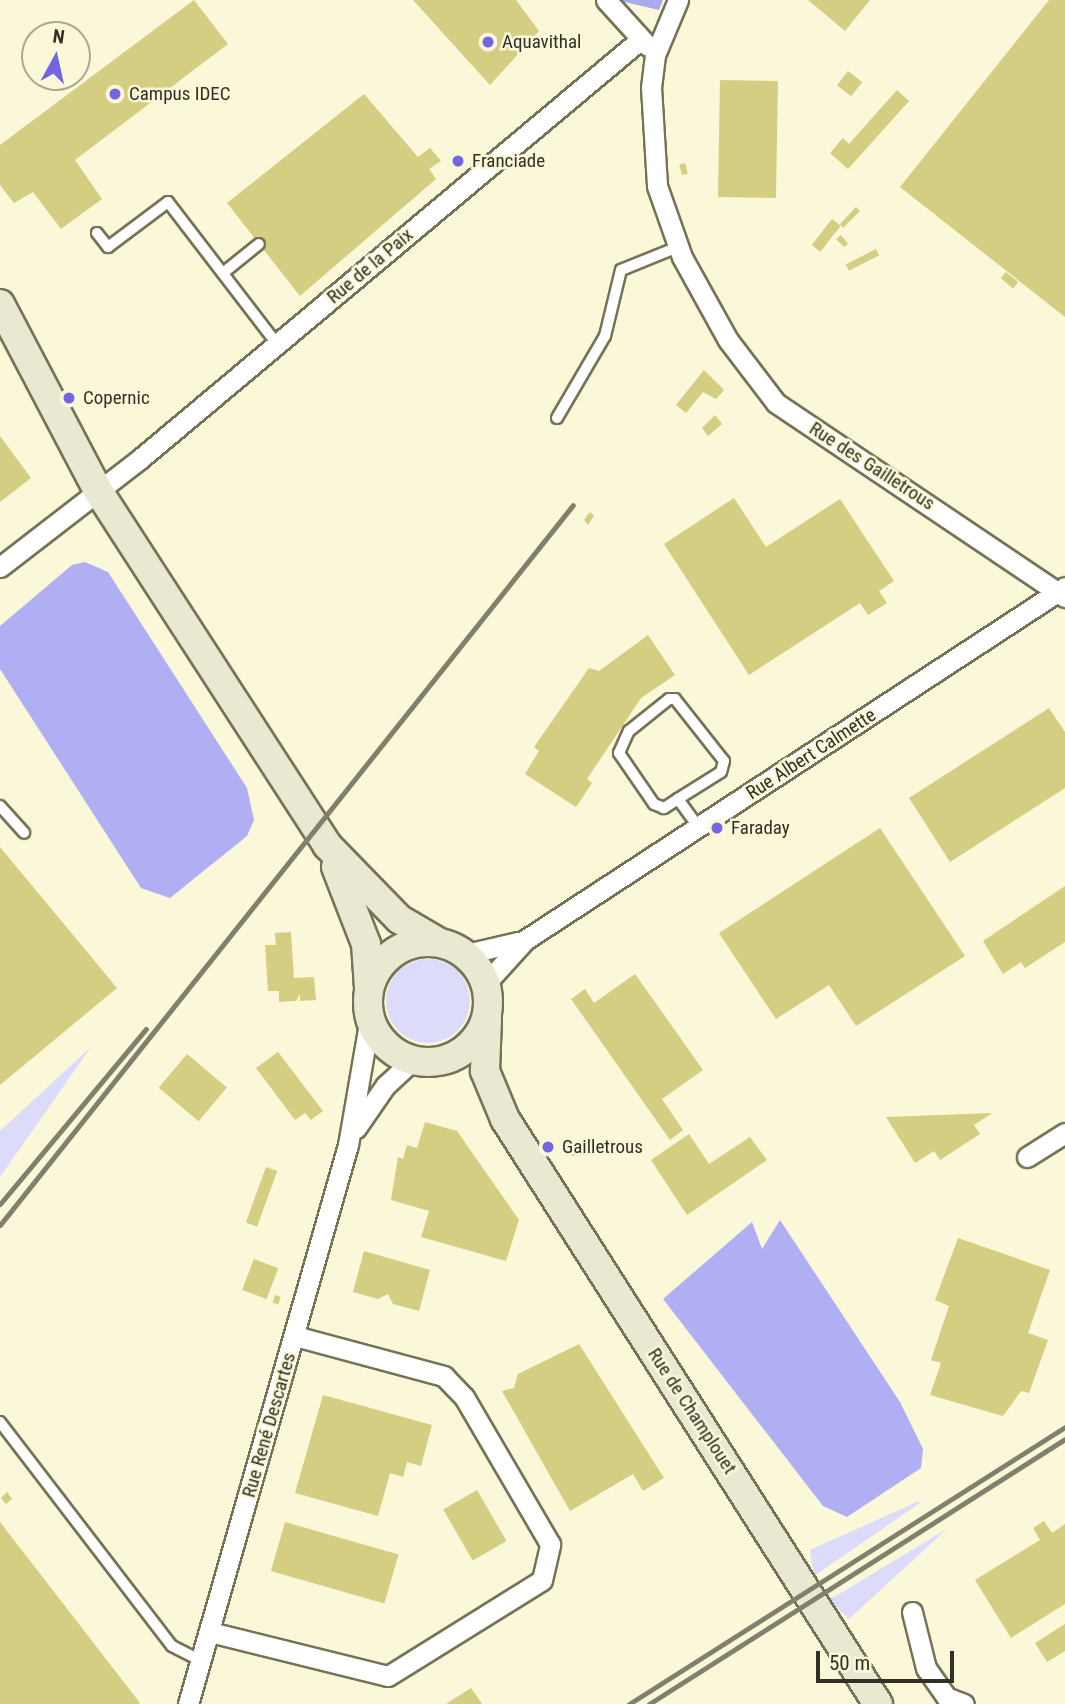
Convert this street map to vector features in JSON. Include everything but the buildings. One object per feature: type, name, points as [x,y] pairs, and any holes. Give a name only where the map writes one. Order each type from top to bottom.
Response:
[{"type":"street","points":[[606,0],[655,55],[678,0]]},
{"type":"street","name":"Rue de la Paix","points":[[0,568],[277,344],[640,38]]},
{"type":"street","name":"Rue des Gailletrous","points":[[655,55],[652,149],[678,247],[708,305],[776,403],[1064,591]]},
{"type":"street","points":[[0,304],[97,489],[327,845],[399,919],[438,942],[466,954],[486,983],[487,1018],[455,1056],[416,1061],[387,1046],[370,1018],[366,944],[327,845]]},
{"type":"street","name":"Rue Albert Calmette","points":[[486,983],[525,940],[1064,591]]},
{"type":"street","name":"Rue Albert Calmette","points":[[466,954],[525,940]]},
{"type":"street","points":[[369,988],[387,957],[404,946],[438,942]]},
{"type":"street","name":"Rue René Descartes","points":[[188,1704],[348,1145],[370,1018]]},
{"type":"street","name":"Rue de Champlouet","points":[[487,1018],[485,1071],[505,1119],[878,1704]]},
{"type":"street","name":"Rue de Champlouet","points":[[416,1061],[471,1082],[505,1119]]},
{"type":"street","name":"Rue René Descartes","points":[[348,1145],[372,1102],[416,1061]]},
{"type":"street","points":[[1027,1157],[1065,1133]]},
{"type":"street","points":[[209,1632],[388,1676],[542,1580],[550,1545],[464,1397],[444,1376],[295,1336]]},
{"type":"street","points":[[912,1612],[926,1668],[946,1696],[964,1704]]},
{"type":"lane","points":[[97,233],[108,247],[168,202],[277,344]]},
{"type":"lane","points":[[223,273],[259,244]]},
{"type":"lane","points":[[557,418],[605,336],[621,270],[678,247]]},
{"type":"lane","points":[[669,699],[676,699],[724,761],[721,772],[678,799],[664,808],[654,804],[619,753],[629,730],[669,699]]},
{"type":"lane","points":[[678,799],[698,827]]},
{"type":"lane","points":[[0,806],[24,833]]},
{"type":"lane","points":[[0,1422],[172,1646],[201,1661]]},
{"type":"shaded area","points":[[616,0],[663,0],[659,10]]},
{"type":"shaded area","points":[[85,562],[108,572],[247,788],[254,820],[247,836],[170,898],[141,888],[0,669],[0,626],[72,565]]},
{"type":"shaded area","points":[[428,959],[444,962],[458,971],[467,985],[470,1001],[467,1017],[458,1031],[444,1040],[428,1043],[412,1040],[398,1031],[389,1017],[386,1001],[389,985],[398,971],[412,962]]},
{"type":"shaded area","points":[[91,1047],[0,1177],[0,1131]]},
{"type":"shaded area","points":[[780,1220],[900,1402],[923,1449],[921,1468],[847,1517],[823,1506],[663,1299],[752,1222],[762,1249]]},
{"type":"shaded area","points":[[919,1501],[920,1503],[814,1576],[810,1550]]},
{"type":"shaded area","points":[[948,1528],[849,1619],[828,1599],[836,1596]]},
{"type":"railway","points":[[0,1225],[573,505]]},
{"type":"railway","points":[[0,1204],[146,1029]]},
{"type":"railway","points":[[629,1704],[1065,1427]]},
{"type":"railway","points":[[649,1704],[1065,1439]]},
{"type":"place","name":"Aquavithal","points":[[488,42]]},
{"type":"place","name":"Campus IDEC","points":[[115,94]]},
{"type":"place","name":"Franciade","points":[[458,161]]},
{"type":"place","name":"Copernic","points":[[69,398]]},
{"type":"place","name":"Faraday","points":[[717,828]]},
{"type":"place","name":"Gailletrous","points":[[548,1147]]}]
